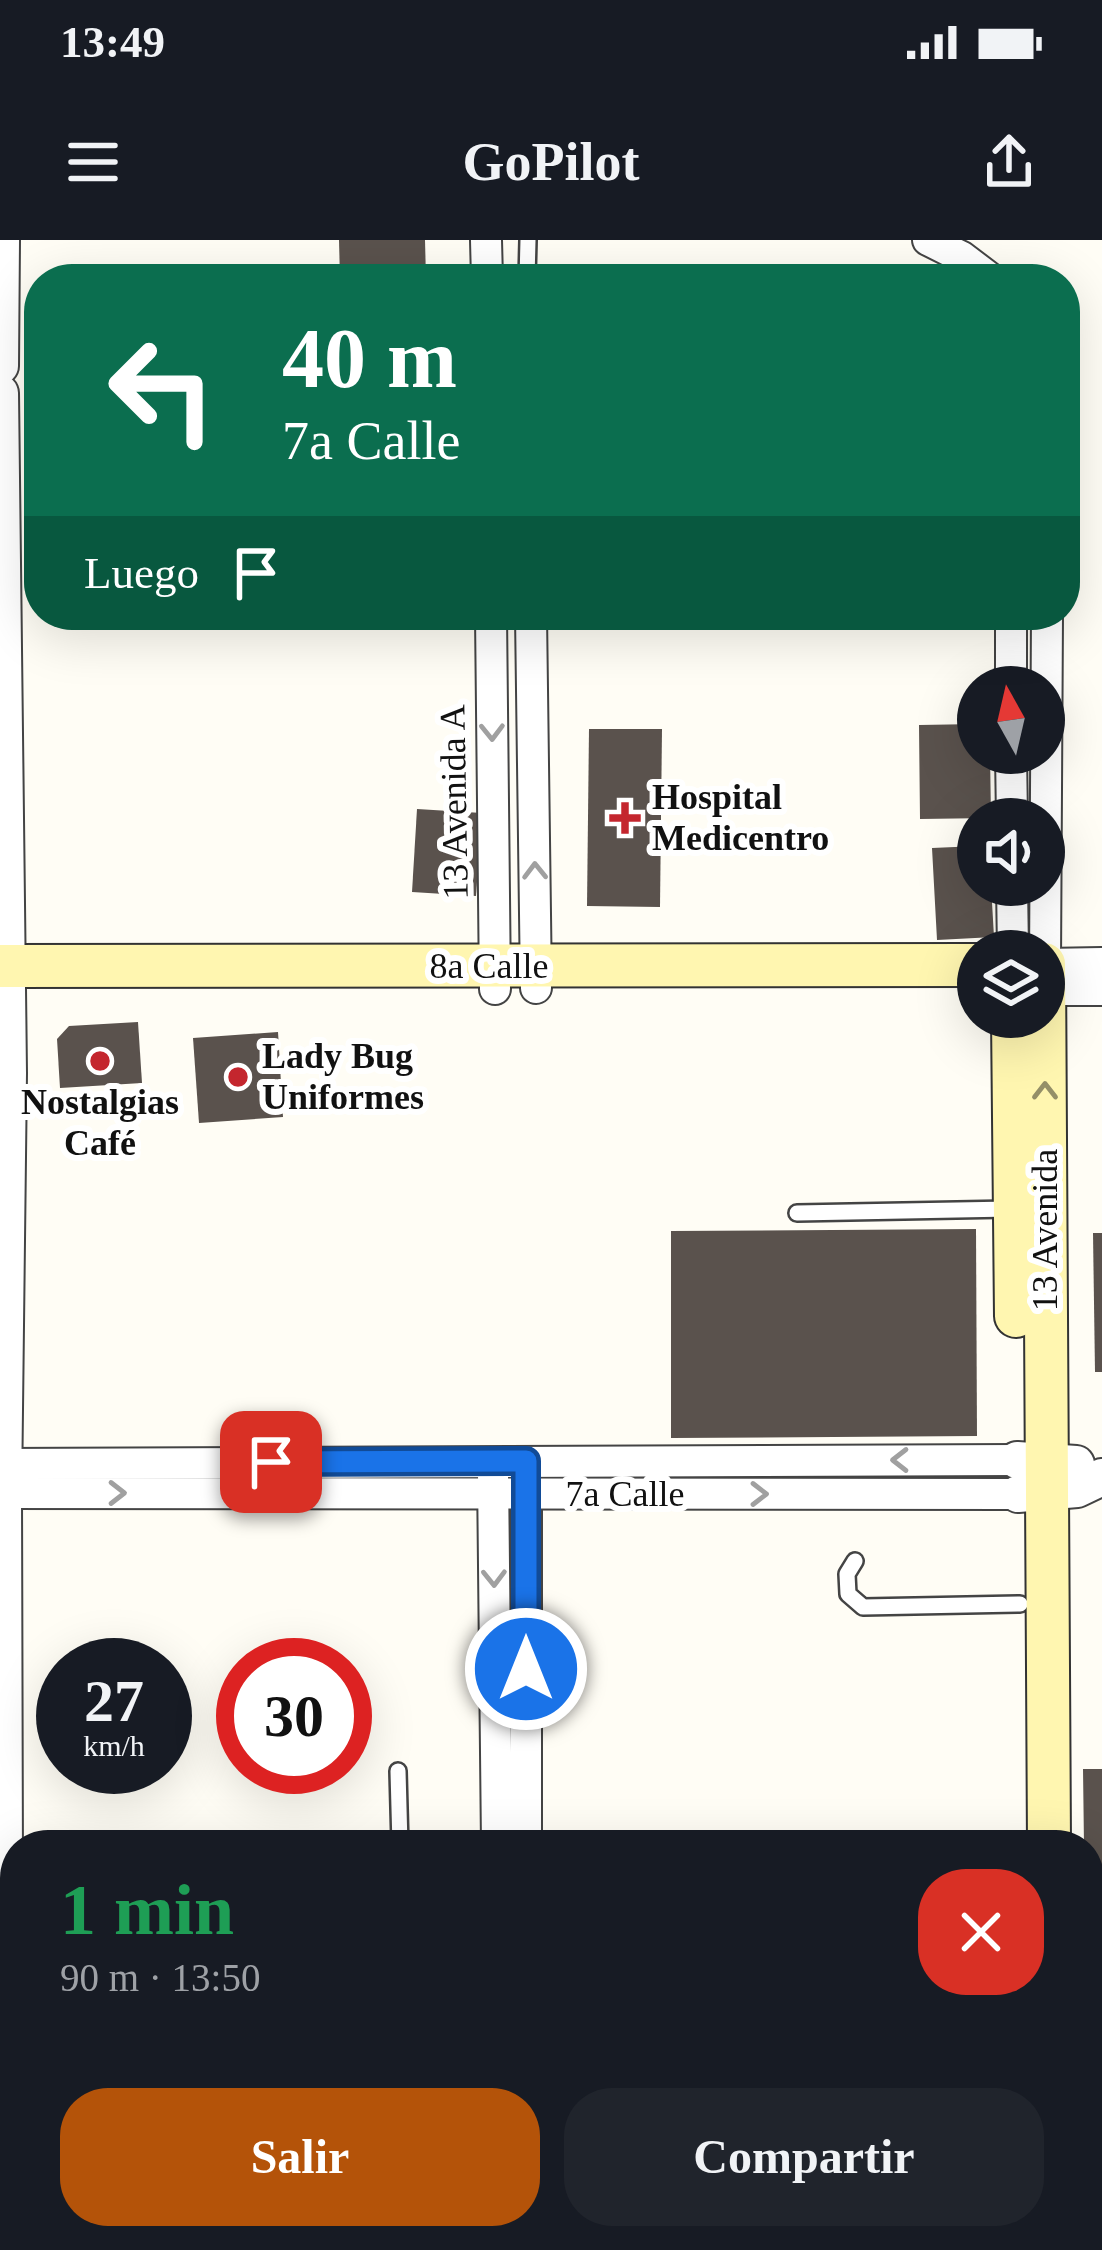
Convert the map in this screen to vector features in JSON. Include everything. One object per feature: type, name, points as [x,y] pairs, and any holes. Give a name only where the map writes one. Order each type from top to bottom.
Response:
[{"type":"main road","name":"8a Calle","points":[[4,980],[515,977],[957,966]]},
{"type":"main road","name":"8a Calle","points":[[515,977],[957,989]]},
{"type":"main road","name":"13 Avenida","points":[[1013,1038],[1016,1208],[1048,1830]]},
{"type":"main road","name":"13 Avenida","points":[[1020,1830],[1020,1604],[1032,1477],[1044,1038]]},
{"type":"street","points":[[0,366],[1,240]]},
{"type":"street","points":[[928,240],[971,264]]},
{"type":"street","points":[[0,393],[5,1830]]},
{"type":"street","name":"13 Avenida A","points":[[492,630],[515,977]]},
{"type":"street","points":[[515,977],[530,630]]},
{"type":"street","points":[[1011,630],[1011,666]]},
{"type":"street","name":"13 Avenida","points":[[1045,930],[1047,630]]},
{"type":"street","points":[[1065,964],[1102,963]]},
{"type":"street","points":[[1065,990],[1102,990]]},
{"type":"street","points":[[493,1461],[497,1830]]},
{"type":"street","name":"7a Calle","points":[[2,1478],[493,1461],[1032,1477],[1077,1489],[1102,1475]]},
{"type":"street","points":[[526,1461],[526,1830]]},
{"type":"street","name":"7a Calle","points":[[2,1478],[493,1494],[1032,1477]]},
{"type":"lane","points":[[797,1213],[1016,1208]]},
{"type":"lane","points":[[855,1561],[847,1574],[848,1594],[862,1607],[1020,1604]]},
{"type":"lane","points":[[398,1771],[400,1830]]},
{"type":"building","points":[[339,240],[425,240],[426,264],[340,264]]},
{"type":"building","points":[[957,724],[957,774],[990,774],[991,798],[957,798],[957,818],[920,819],[919,725]]},
{"type":"building","name":"Hospital Medicentro","points":[[589,729],[662,729],[660,907],[587,906]]},
{"type":"building","points":[[417,809],[482,813],[476,896],[412,892]]},
{"type":"building","points":[[957,847],[957,906],[992,906],[994,930],[957,930],[957,939],[937,940],[932,848]]},
{"type":"building","name":"Nostalgias Café","points":[[138,1022],[142,1083],[60,1088],[57,1039],[69,1026]]},
{"type":"building","name":"Lady Bug Uniformes","points":[[278,1032],[283,1117],[199,1123],[193,1038]]},
{"type":"building","points":[[976,1229],[977,1436],[671,1438],[671,1231]]},
{"type":"building","points":[[1093,1233],[1102,1233],[1102,1372],[1095,1372]]},
{"type":"building","points":[[1083,1769],[1102,1769],[1102,1830],[1084,1830]]},
{"type":"place","name":"Hospital Medicentro","points":[[625,818]]},
{"type":"place","name":"Nostalgias Café","points":[[100,1061]]},
{"type":"place","name":"Lady Bug Uniformes","points":[[238,1077]]},
{"type":"route","points":[[271,1462],[526,1461],[526,1669]]}]
